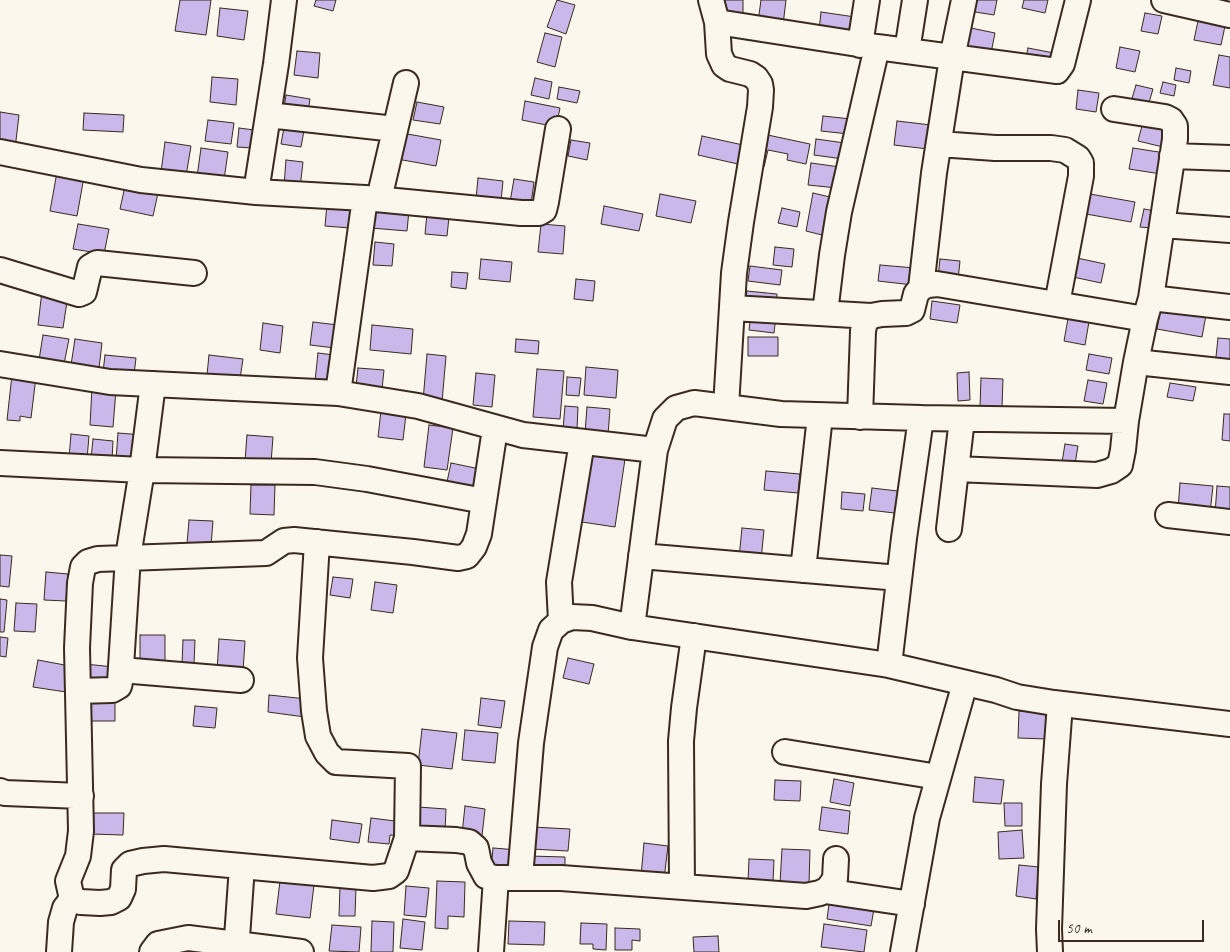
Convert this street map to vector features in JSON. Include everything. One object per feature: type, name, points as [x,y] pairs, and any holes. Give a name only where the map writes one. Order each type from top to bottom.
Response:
[{"type":"street","points":[[256,192],[284,0]]},
{"type":"street","points":[[825,313],[832,255],[868,46],[867,0]]},
{"type":"street","points":[[907,51],[915,0]]},
{"type":"street","points":[[921,288],[929,209],[952,58],[964,0]]},
{"type":"street","points":[[726,407],[736,256],[760,107],[761,90],[756,78],[724,65],[719,54],[714,11],[868,46],[1057,71],[1062,64],[1078,0]]},
{"type":"street","points":[[1164,0],[1230,15]]},
{"type":"street","points":[[338,394],[372,198],[395,129],[406,83]]},
{"type":"street","points":[[956,469],[1097,475],[1111,471],[1120,465],[1136,362],[1148,309],[1162,225],[1175,138],[1175,126],[1171,120],[1165,117],[1114,110]]},
{"type":"street","points":[[268,115],[395,129]]},
{"type":"street","points":[[0,152],[140,180],[256,192],[372,198],[521,213],[540,213],[544,210],[546,202],[558,130]]},
{"type":"street","points":[[939,144],[995,148],[1051,148],[1065,150],[1078,158],[1081,163],[1081,176],[1057,304]]},
{"type":"street","points":[[1172,156],[1230,158]]},
{"type":"street","points":[[1162,225],[1230,230]]},
{"type":"street","points":[[0,270],[79,294],[84,292],[90,267],[96,263],[194,273]]},
{"type":"street","points":[[732,308],[871,316],[906,313],[912,310],[916,294],[921,288],[937,284],[1057,304],[1148,309],[1230,307]]},
{"type":"street","points":[[860,417],[863,331],[865,322],[871,316]]},
{"type":"street","points":[[1136,362],[1230,372]]},
{"type":"street","points":[[0,364],[110,382],[338,394],[418,406],[495,429],[523,435],[656,450]]},
{"type":"street","points":[[78,691],[116,689],[120,682],[128,557],[153,384]]},
{"type":"street","points":[[632,627],[656,450],[665,418],[676,408],[694,403],[781,414],[820,416],[1126,421]]},
{"type":"street","points":[[803,570],[820,416]]},
{"type":"street","points":[[889,665],[921,418]]},
{"type":"street","points":[[949,529],[962,419]]},
{"type":"street","points":[[59,952],[61,922],[66,908],[72,899],[68,881],[78,856],[81,831],[77,620],[83,567],[88,562],[98,559],[266,553],[284,541],[294,540],[458,558],[467,556],[474,547],[479,534],[495,429]]},
{"type":"street","points":[[561,621],[560,582],[582,442]]},
{"type":"street","points":[[0,462],[142,470],[315,472],[367,479],[484,500]]},
{"type":"street","points":[[1168,515],[1230,522]]},
{"type":"street","points":[[72,899],[81,902],[100,903],[111,902],[119,898],[123,889],[124,870],[130,864],[143,860],[164,859],[373,878],[389,876],[396,871],[407,838],[408,766],[336,762],[327,753],[318,736],[310,658],[317,542]]},
{"type":"street","points":[[641,556],[899,578]]},
{"type":"street","points":[[520,878],[531,743],[545,647],[551,630],[561,621],[572,617],[592,618],[632,627],[889,665],[1017,697],[1060,704],[1230,724]]},
{"type":"street","points":[[682,886],[681,741],[694,636]]},
{"type":"street","points":[[121,670],[241,680]]},
{"type":"street","points":[[903,952],[927,818],[964,683]]},
{"type":"street","points":[[1050,952],[1049,929],[1054,784],[1060,704]]},
{"type":"street","points":[[785,752],[938,777]]},
{"type":"street","points":[[0,791],[5,793],[81,796]]},
{"type":"street","points":[[407,838],[469,842],[476,848],[479,864],[486,876],[496,878],[561,878],[806,896],[825,891],[912,904]]},
{"type":"street","points":[[825,891],[835,879],[836,859]]},
{"type":"street","points":[[236,948],[242,866]]},
{"type":"street","points":[[491,952],[496,878]]},
{"type":"street","points":[[152,952],[158,944],[188,938],[236,948],[301,952]]},
{"type":"building","points":[[180,0],[211,0],[206,35],[175,31]]},
{"type":"building","points":[[316,0],[336,0],[333,11],[314,6]]},
{"type":"building","points":[[557,0],[575,5],[566,34],[547,27]]},
{"type":"building","points":[[720,0],[743,0],[743,18],[721,19]]},
{"type":"building","points":[[761,0],[786,0],[783,25],[758,22]]},
{"type":"building","points":[[972,0],[997,0],[994,15],[969,11]]},
{"type":"building","points":[[1024,0],[1048,0],[1045,13],[1022,8]]},
{"type":"building","points":[[220,8],[248,11],[244,40],[217,36]]},
{"type":"building","points":[[821,12],[855,17],[853,36],[819,31]]},
{"type":"building","points":[[1145,13],[1162,16],[1158,34],[1141,31]]},
{"type":"building","points":[[1198,21],[1225,26],[1221,45],[1194,40]]},
{"type":"building","points":[[966,27],[995,33],[991,53],[962,47]]},
{"type":"building","points":[[545,33],[562,37],[555,67],[537,62]]},
{"type":"building","points":[[1120,47],[1140,51],[1135,72],[1116,68]]},
{"type":"building","points":[[1028,48],[1054,53],[1052,62],[1026,57]]},
{"type":"building","points":[[297,51],[320,53],[318,78],[294,75]]},
{"type":"building","points":[[1219,55],[1230,57],[1230,88],[1213,85]]},
{"type":"building","points":[[1176,68],[1191,71],[1189,83],[1174,80]]},
{"type":"building","points":[[212,77],[238,79],[236,105],[210,102]]},
{"type":"building","points":[[535,78],[552,82],[549,99],[531,95]]},
{"type":"building","points":[[1163,82],[1176,85],[1174,96],[1160,93]]},
{"type":"building","points":[[1136,85],[1153,89],[1147,109],[1130,105]]},
{"type":"building","points":[[559,87],[580,91],[577,103],[557,99]]},
{"type":"building","points":[[1078,90],[1099,93],[1096,112],[1076,109]]},
{"type":"building","points":[[286,95],[310,99],[307,118],[283,114]]},
{"type":"building","points":[[525,101],[560,108],[556,127],[522,120]]},
{"type":"building","points":[[417,102],[444,107],[440,124],[413,120]]},
{"type":"building","points":[[0,112],[19,115],[15,149],[0,147]]},
{"type":"building","points":[[84,113],[124,115],[123,132],[83,130]]},
{"type":"building","points":[[823,116],[851,119],[849,134],[821,131]]},
{"type":"building","points":[[1144,118],[1169,124],[1163,147],[1138,141]]},
{"type":"building","points":[[208,120],[234,123],[231,144],[205,141]]},
{"type":"building","points":[[897,121],[931,125],[928,149],[894,145]]},
{"type":"building","points":[[285,122],[305,125],[301,147],[281,144]]},
{"type":"building","points":[[239,128],[254,130],[252,148],[237,147]]},
{"type":"building","points":[[402,133],[441,140],[436,166],[397,159]]},
{"type":"building","points":[[763,134],[810,144],[806,164],[787,160],[788,154],[768,150],[764,167],[757,165]]},
{"type":"building","points":[[702,136],[743,145],[738,164],[698,155]]},
{"type":"building","points":[[816,139],[845,143],[843,159],[814,155]]},
{"type":"building","points":[[571,140],[590,143],[587,160],[568,156]]},
{"type":"building","points":[[165,142],[191,146],[186,176],[161,172]]},
{"type":"building","points":[[201,148],[228,152],[224,180],[197,177]]},
{"type":"building","points":[[1133,148],[1165,153],[1161,174],[1129,169]]},
{"type":"building","points":[[286,160],[303,162],[300,188],[284,186]]},
{"type":"building","points":[[811,163],[840,167],[837,188],[808,185]]},
{"type":"building","points":[[57,172],[84,177],[77,216],[50,211]]},
{"type":"building","points":[[478,178],[503,181],[501,201],[476,199]]},
{"type":"building","points":[[514,179],[534,182],[531,204],[510,202]]},
{"type":"building","points":[[125,186],[158,193],[153,216],[120,209]]},
{"type":"building","points":[[813,193],[830,197],[822,235],[806,231]]},
{"type":"building","points":[[660,194],[696,201],[691,223],[656,216]]},
{"type":"building","points":[[1090,194],[1135,202],[1131,222],[1086,214]]},
{"type":"building","points":[[327,204],[351,205],[350,228],[325,226]]},
{"type":"building","points":[[604,206],[643,214],[639,231],[601,224]]},
{"type":"building","points":[[373,207],[409,210],[407,231],[371,228]]},
{"type":"building","points":[[782,208],[800,212],[797,227],[778,223]]},
{"type":"building","points":[[1144,209],[1155,211],[1151,228],[1140,227]]},
{"type":"building","points":[[427,214],[449,217],[447,236],[425,234]]},
{"type":"building","points":[[78,224],[109,229],[104,254],[73,249]]},
{"type":"building","points":[[541,224],[565,226],[563,254],[538,252]]},
{"type":"building","points":[[375,242],[394,244],[392,266],[373,265]]},
{"type":"building","points":[[775,247],[794,249],[792,267],[773,265]]},
{"type":"building","points":[[1077,258],[1105,264],[1101,283],[1073,277]]},
{"type":"building","points":[[481,259],[512,262],[510,282],[479,279]]},
{"type":"building","points":[[940,259],[960,261],[958,280],[938,278]]},
{"type":"building","points":[[880,265],[915,268],[913,285],[878,281]]},
{"type":"building","points":[[750,266],[782,270],[780,285],[748,281]]},
{"type":"building","points":[[452,272],[468,273],[466,289],[451,287]]},
{"type":"building","points":[[576,279],[595,281],[593,301],[574,299]]},
{"type":"building","points":[[42,291],[68,295],[63,328],[38,325]]},
{"type":"building","points":[[747,291],[777,294],[776,306],[745,303]]},
{"type":"building","points":[[932,301],[960,305],[957,323],[930,319]]},
{"type":"building","points":[[1161,307],[1206,315],[1202,337],[1157,329]]},
{"type":"building","points":[[751,313],[776,316],[774,333],[749,330]]},
{"type":"building","points":[[1069,313],[1090,316],[1085,345],[1064,341]]},
{"type":"building","points":[[313,322],[338,325],[335,348],[310,345]]},
{"type":"building","points":[[263,323],[283,326],[280,353],[260,350]]},
{"type":"building","points":[[372,325],[413,329],[411,354],[370,350]]},
{"type":"building","points":[[43,335],[69,339],[64,364],[39,360]]},
{"type":"building","points":[[748,337],[778,337],[778,356],[748,356]]},
{"type":"building","points":[[1218,338],[1230,339],[1230,367],[1215,366]]},
{"type":"building","points":[[75,339],[102,343],[99,368],[71,365]]},
{"type":"building","points":[[516,339],[539,341],[538,354],[515,352]]},
{"type":"building","points":[[318,353],[334,355],[331,383],[315,381]]},
{"type":"building","points":[[427,354],[446,356],[442,402],[423,401]]},
{"type":"building","points":[[1089,354],[1112,358],[1109,374],[1086,370]]},
{"type":"building","points":[[105,355],[136,358],[134,375],[103,372]]},
{"type":"building","points":[[209,355],[243,359],[240,379],[207,375]]},
{"type":"building","points":[[586,367],[618,370],[616,398],[584,395]]},
{"type":"building","points":[[358,368],[384,370],[382,389],[356,387]]},
{"type":"building","points":[[537,369],[564,371],[560,419],[533,417]]},
{"type":"building","points":[[969,372],[970,400],[958,401],[957,373]]},
{"type":"building","points":[[476,373],[495,375],[492,407],[473,405]]},
{"type":"building","points":[[12,375],[36,377],[31,418],[20,416],[20,421],[7,420]]},
{"type":"building","points":[[567,377],[581,378],[579,396],[566,395]]},
{"type":"building","points":[[981,378],[1003,379],[1002,408],[980,407]]},
{"type":"building","points":[[1088,380],[1107,383],[1103,404],[1084,401]]},
{"type":"building","points":[[1170,383],[1196,387],[1193,401],[1167,397]]},
{"type":"building","points":[[92,388],[116,390],[113,427],[90,425]]},
{"type":"building","points":[[565,406],[578,407],[577,430],[563,429]]},
{"type":"building","points":[[587,407],[610,409],[608,435],[585,433]]},
{"type":"building","points":[[381,411],[406,414],[403,440],[378,437]]},
{"type":"building","points":[[1224,414],[1230,414],[1230,441],[1222,440]]},
{"type":"building","points":[[429,425],[453,428],[447,470],[424,467]]},
{"type":"building","points":[[118,433],[143,435],[141,462],[116,460]]},
{"type":"building","points":[[71,434],[89,436],[87,459],[69,458]]},
{"type":"building","points":[[247,435],[273,437],[271,463],[245,461]]},
{"type":"building","points":[[93,439],[113,441],[112,460],[91,459]]},
{"type":"building","points":[[1065,444],[1078,446],[1075,464],[1062,462]]},
{"type":"building","points":[[592,454],[625,459],[615,527],[582,522]]},
{"type":"building","points":[[451,463],[480,469],[477,488],[447,482]]},
{"type":"building","points":[[766,471],[800,474],[798,493],[764,490]]},
{"type":"building","points":[[1180,483],[1213,486],[1210,513],[1178,510]]},
{"type":"building","points":[[251,485],[275,485],[274,515],[250,514]]},
{"type":"building","points":[[1217,486],[1230,487],[1230,515],[1215,514]]},
{"type":"building","points":[[872,488],[906,492],[903,514],[869,510]]},
{"type":"building","points":[[842,492],[865,494],[863,511],[841,509]]},
{"type":"building","points":[[189,520],[213,521],[211,546],[187,544]]},
{"type":"building","points":[[742,528],[764,530],[761,560],[739,558]]},
{"type":"building","points":[[0,555],[12,556],[9,587],[0,586]]},
{"type":"building","points":[[46,572],[68,574],[66,601],[44,600]]},
{"type":"building","points":[[333,577],[353,579],[350,598],[330,595]]},
{"type":"building","points":[[375,582],[397,585],[393,613],[371,610]]},
{"type":"building","points":[[0,599],[7,600],[4,632],[0,632]]},
{"type":"building","points":[[16,603],[37,604],[35,632],[14,631]]},
{"type":"building","points":[[140,635],[165,635],[165,667],[140,667]]},
{"type":"building","points":[[0,637],[8,638],[6,657],[0,656]]},
{"type":"building","points":[[219,639],[245,641],[243,672],[217,671]]},
{"type":"building","points":[[183,640],[195,640],[194,664],[182,664]]},
{"type":"building","points":[[568,658],[594,664],[589,684],[563,678]]},
{"type":"building","points":[[38,660],[70,666],[66,692],[33,687]]},
{"type":"building","points":[[85,664],[114,667],[113,685],[83,683]]},
{"type":"building","points":[[115,692],[115,721],[91,721],[90,693]]},
{"type":"building","points":[[269,695],[307,699],[305,717],[268,712]]},
{"type":"building","points":[[481,698],[505,701],[501,728],[478,725]]},
{"type":"building","points":[[195,706],[217,708],[215,728],[193,726]]},
{"type":"building","points":[[1019,711],[1048,713],[1047,739],[1018,738]]},
{"type":"building","points":[[422,729],[457,733],[452,769],[418,765]]},
{"type":"building","points":[[465,730],[498,733],[495,763],[462,760]]},
{"type":"building","points":[[975,777],[1004,780],[1001,804],[973,802]]},
{"type":"building","points":[[834,779],[854,783],[850,806],[830,802]]},
{"type":"building","points":[[775,780],[801,781],[800,801],[774,800]]},
{"type":"building","points":[[1004,803],[1022,803],[1022,826],[1005,826]]},
{"type":"building","points":[[465,806],[485,809],[482,836],[462,834]]},
{"type":"building","points":[[418,807],[446,809],[445,831],[416,829]]},
{"type":"building","points":[[822,807],[850,811],[848,834],[819,830]]},
{"type":"building","points":[[92,813],[124,813],[123,835],[91,834]]},
{"type":"building","points":[[371,818],[403,822],[401,836],[390,835],[389,844],[368,842]]},
{"type":"building","points":[[332,820],[362,824],[359,843],[330,839]]},
{"type":"building","points":[[532,827],[570,829],[568,851],[531,849]]},
{"type":"building","points":[[1022,830],[1024,858],[999,859],[998,832]]},
{"type":"building","points":[[644,843],[668,846],[664,879],[641,876]]},
{"type":"building","points":[[493,848],[518,850],[516,873],[491,871]]},
{"type":"building","points":[[782,849],[810,850],[809,884],[780,883]]},
{"type":"building","points":[[529,856],[565,857],[565,875],[528,872]]},
{"type":"building","points":[[749,859],[774,860],[773,882],[748,881]]},
{"type":"building","points":[[1019,865],[1039,867],[1036,899],[1016,896]]},
{"type":"building","points":[[280,881],[314,885],[310,918],[276,914]]},
{"type":"building","points":[[437,881],[465,882],[464,917],[448,916],[448,929],[435,928]]},
{"type":"building","points":[[340,886],[356,887],[355,916],[339,916]]},
{"type":"building","points":[[406,886],[429,888],[426,917],[404,915]]},
{"type":"building","points":[[830,897],[875,903],[871,926],[827,919]]},
{"type":"building","points":[[403,919],[425,922],[422,950],[400,948]]},
{"type":"building","points":[[372,921],[394,922],[393,952],[371,952]]},
{"type":"building","points":[[509,921],[545,922],[544,945],[508,944]]},
{"type":"building","points":[[581,923],[607,924],[606,950],[593,949],[593,944],[580,944]]},
{"type":"building","points":[[824,924],[867,930],[864,952],[821,947]]},
{"type":"building","points":[[332,925],[361,927],[359,952],[329,951]]},
{"type":"building","points":[[615,928],[640,929],[640,941],[632,940],[632,950],[615,950]]},
{"type":"building","points":[[718,936],[719,952],[694,952],[693,937]]}]
